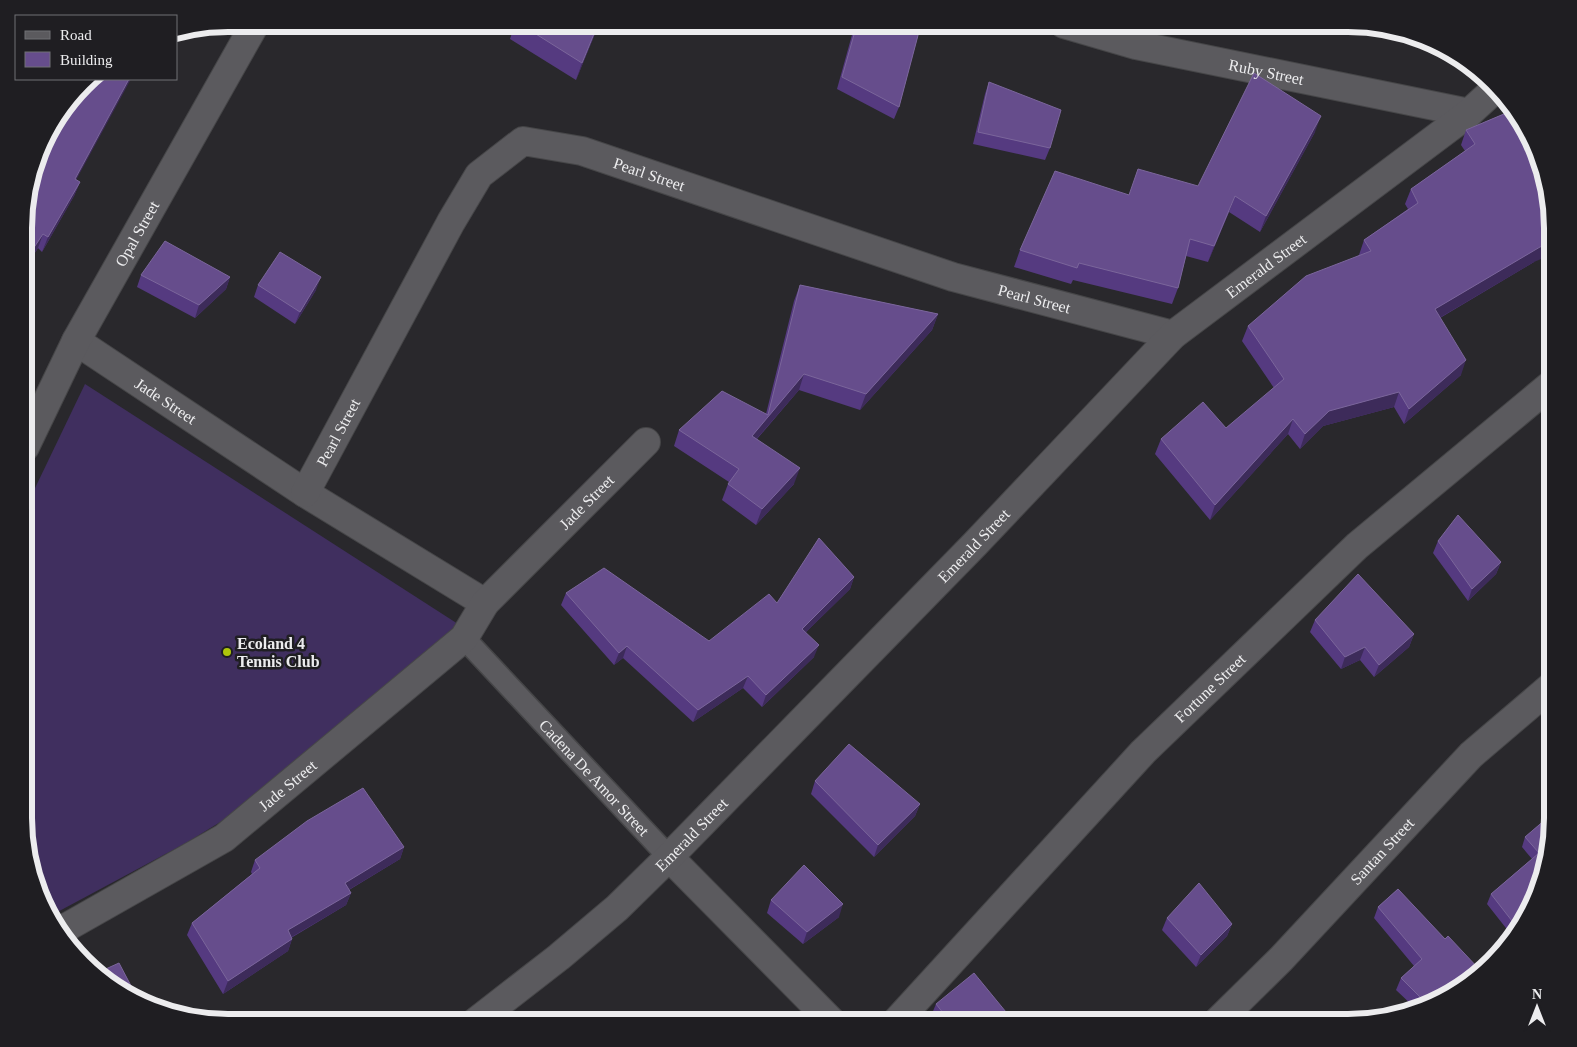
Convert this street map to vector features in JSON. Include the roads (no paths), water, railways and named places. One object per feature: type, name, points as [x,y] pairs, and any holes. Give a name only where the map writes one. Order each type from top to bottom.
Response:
[{"type":"street","name":"Opal Street","points":[[32,435],[76,341],[250,32]]},
{"type":"street","name":"Ruby Street","points":[[1091,32],[1136,45],[1468,113]]},
{"type":"street","name":"Emerald Street","points":[[486,1014],[559,957],[610,914],[670,857],[975,544],[1173,335],[1468,113],[1490,93]]},
{"type":"street","name":"Pearl Street","points":[[305,493],[478,175],[523,141],[582,151],[953,277],[1173,335]]},
{"type":"street","name":"Jade Street","points":[[76,341],[305,493],[485,603]]},
{"type":"street","name":"Fortune Street","points":[[904,1014],[1143,752],[1357,546],[1544,390]]},
{"type":"street","name":"Jade Street","points":[[66,927],[224,838],[464,638],[485,603],[646,442]]},
{"type":"street","name":"Santan Street","points":[[1225,1014],[1281,959],[1470,755],[1544,693]]},
{"type":"street","name":"Cadena De Amor Street","points":[[670,857],[824,1014]]},
{"type":"lane","name":"Cadena De Amor Street","points":[[464,638],[670,857]]},
{"type":"place","name":"Ecoland 4 Tennis Club","points":[[227,652]]}]
